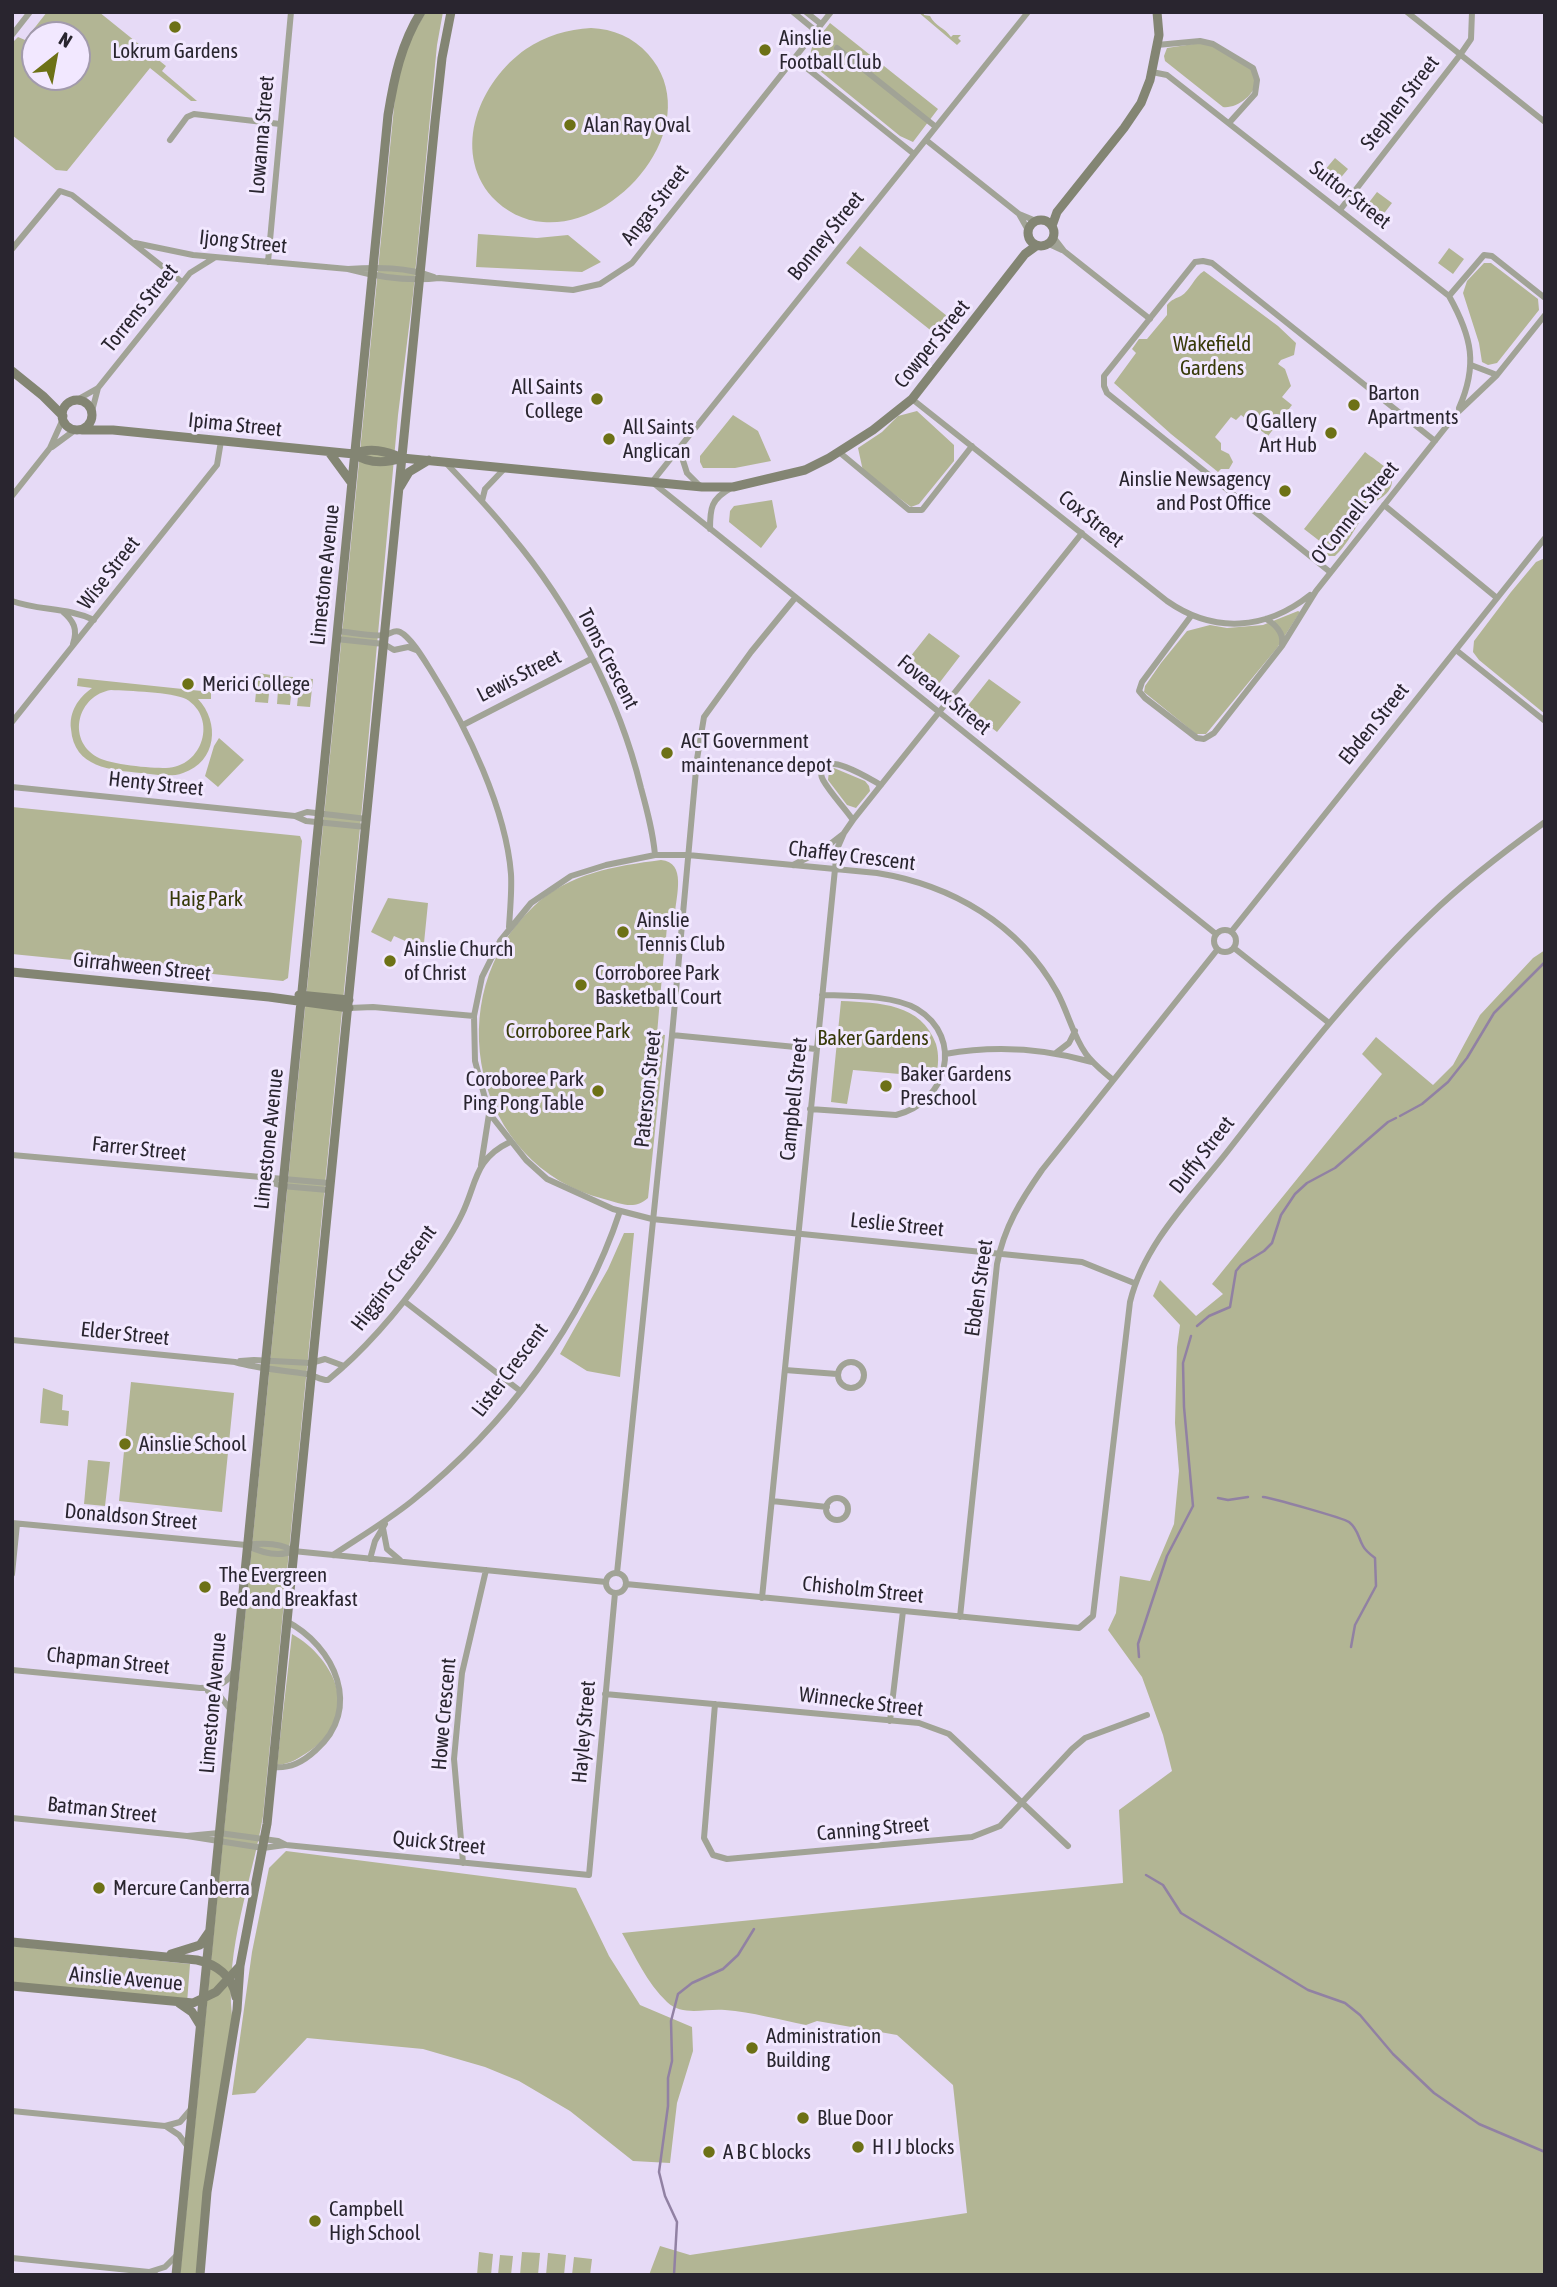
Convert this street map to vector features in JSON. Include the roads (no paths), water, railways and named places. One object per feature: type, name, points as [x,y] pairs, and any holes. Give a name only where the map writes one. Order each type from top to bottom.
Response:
[{"type":"main road","name":"Limestone Avenue","points":[[176,2275],[388,115],[394,77],[404,44],[421,12]]},
{"type":"main road","points":[[200,2275],[207,2192],[237,2010],[240,1966],[264,1843],[420,276],[441,71],[451,12]]},
{"type":"main road","points":[[1057,212],[1037,221],[1028,234],[1037,246],[1051,241],[1057,212],[1140,103],[1152,72],[1157,45],[1157,12]]},
{"type":"main road","points":[[1037,221],[1046,221],[1052,226]]},
{"type":"main road","name":"Cowper Street","points":[[1025,254],[1028,234]]},
{"type":"main road","name":"Cowper Street","points":[[402,457],[702,487],[733,487],[805,470],[877,428],[912,399],[1025,254],[1037,246]]},
{"type":"main road","points":[[12,371],[43,396],[68,426],[79,430],[89,425],[92,413]]},
{"type":"main road","points":[[43,396],[87,404],[92,413],[113,430]]},
{"type":"main road","points":[[63,418],[64,410],[73,402]]},
{"type":"main road","name":"Ipima Street","points":[[79,430],[113,430],[355,454],[365,449],[402,457]]},
{"type":"main road","points":[[329,452],[351,482]]},
{"type":"main road","points":[[399,488],[409,472],[429,460]]},
{"type":"main road","name":"Girrahween Street","points":[[12,972],[349,1004]]},
{"type":"main road","points":[[159,1956],[200,1945],[211,1930]]},
{"type":"main road","name":"Ainslie Avenue","points":[[12,1942],[208,1962],[229,1980]]},
{"type":"main road","name":"Ainslie Avenue","points":[[12,1986],[192,2003],[216,1992],[240,1966]]},
{"type":"main road","points":[[229,1980],[235,1990],[237,2010]]},
{"type":"main road","points":[[177,2002],[192,2012],[201,2028]]},
{"type":"street","points":[[12,34],[30,12]]},
{"type":"street","name":"Lowanna Street","points":[[268,262],[291,12]]},
{"type":"street","points":[[793,12],[818,27]]},
{"type":"street","points":[[806,12],[818,27]]},
{"type":"street","name":"Angas Street","points":[[420,276],[573,290],[587,288],[612,278],[632,263],[831,12]]},
{"type":"street","name":"Bonney Street","points":[[652,482],[1028,12]]},
{"type":"street","points":[[1407,12],[1545,122]]},
{"type":"street","name":"Stephen Street","points":[[1339,209],[1471,39],[1472,12]]},
{"type":"street","points":[[1157,45],[1200,41],[1213,44],[1253,68],[1257,80],[1255,93],[1229,123]]},
{"type":"street","points":[[837,48],[936,127]]},
{"type":"street","points":[[794,58],[914,154]]},
{"type":"street","name":"Suttor Street","points":[[1152,72],[1167,75],[1449,296],[1462,320],[1470,344],[1468,389],[1457,413]]},
{"type":"street","points":[[170,140],[187,117],[194,114],[281,124]]},
{"type":"street","points":[[926,140],[1019,214],[1037,221]]},
{"type":"street","name":"Ijong Street","points":[[12,249],[60,191],[72,195],[182,282]]},
{"type":"street","points":[[1019,214],[1028,234]]},
{"type":"street","points":[[1051,241],[1150,319]]},
{"type":"street","name":"Ijong Street","points":[[135,243],[162,250],[216,257],[420,276]]},
{"type":"street","points":[[1449,296],[1484,255],[1492,256],[1545,298]]},
{"type":"street","name":"Torrens Street","points":[[73,402],[98,388],[190,273],[216,257]]},
{"type":"street","points":[[1331,572],[1107,393],[1104,376],[1195,262],[1203,261],[1212,263],[1435,441]]},
{"type":"street","name":"O'Connell Street","points":[[1191,617],[1142,682],[1139,691],[1196,738],[1204,740],[1214,733],[1282,646],[1315,590],[1457,413],[1497,375],[1545,315]]},
{"type":"street","points":[[1471,365],[1497,375]]},
{"type":"street","name":"Torrens Street","points":[[92,413],[98,388]]},
{"type":"street","name":"Cox Street","points":[[912,399],[1167,601],[1191,617],[1220,624],[1250,623],[1296,606],[1315,590]]},
{"type":"street","points":[[12,496],[50,448],[63,418]]},
{"type":"street","points":[[50,448],[79,430]]},
{"type":"street","name":"Wise Street","points":[[12,722],[217,464],[221,441]]},
{"type":"street","points":[[839,452],[909,510],[922,510],[972,446]]},
{"type":"street","points":[[679,448],[687,474],[702,487]]},
{"type":"street","name":"Toms Crescent","points":[[444,462],[482,500],[534,565],[565,611],[605,684],[635,762],[654,834],[655,855]]},
{"type":"street","points":[[482,500],[485,489],[505,468]]},
{"type":"street","name":"Foveaux Street","points":[[652,482],[1216,934]]},
{"type":"street","points":[[710,530],[710,511],[713,505],[719,495],[733,487]]},
{"type":"street","points":[[1384,505],[1497,598]]},
{"type":"street","name":"Campbell Street","points":[[762,1598],[837,849],[853,820],[1082,533]]},
{"type":"street","name":"Ebden Street","points":[[1231,932],[1543,543]]},
{"type":"street","name":"Paterson Street","points":[[617,1573],[672,1035],[697,758],[704,717],[751,652],[795,598]]},
{"type":"street","points":[[12,601],[61,609],[94,620]]},
{"type":"street","points":[[61,609],[75,626],[72,648]]},
{"type":"street","points":[[1266,619],[1279,630],[1282,646]]},
{"type":"street","points":[[336,635],[384,640],[399,632],[418,651],[463,725],[490,788],[508,853],[511,874],[509,927]]},
{"type":"street","points":[[384,640],[394,650],[408,647],[418,651]]},
{"type":"street","points":[[1456,650],[1545,721]]},
{"type":"street","name":"Lewis Street","points":[[463,725],[591,659]]},
{"type":"street","points":[[853,820],[823,780],[823,766],[836,763],[881,785]]},
{"type":"street","name":"Henty Street","points":[[12,787],[295,816],[307,811],[319,817],[366,823]]},
{"type":"street","name":"Duffy Street","points":[[1093,1616],[1130,1302],[1135,1283],[1156,1242],[1329,1023],[1430,915],[1479,872],[1545,822]]},
{"type":"street","name":"Campbell Street","points":[[792,865],[821,851],[844,833]]},
{"type":"street","points":[[652,1219],[620,1211],[547,1180],[510,1142],[489,1113],[475,1061],[474,1016],[482,977],[500,941],[531,903],[571,876],[606,865],[655,855],[688,855]]},
{"type":"street","name":"Chaffey Crescent","points":[[688,855],[877,873],[911,879],[949,893],[988,915],[1013,936],[1038,964],[1059,995],[1083,1049],[1093,1063]]},
{"type":"street","points":[[1223,930],[1231,932],[1236,938],[1234,948],[1228,952],[1217,950],[1213,941],[1216,934],[1223,930]]},
{"type":"street","points":[[1234,948],[1329,1023]]},
{"type":"street","name":"Ebden Street","points":[[960,1617],[999,1253],[1004,1235],[1019,1203],[1042,1170],[1217,950]]},
{"type":"street","points":[[810,1109],[896,1115],[928,1100],[944,1070],[945,1054],[936,1027],[912,1006],[891,1001],[822,995]]},
{"type":"street","points":[[349,1004],[474,1016]]},
{"type":"street","points":[[1055,1053],[1069,1043],[1075,1031]]},
{"type":"street","points":[[672,1035],[816,1049]]},
{"type":"street","points":[[945,1054],[1008,1048],[1055,1053],[1093,1063],[1113,1080]]},
{"type":"street","name":"Higgins Crescent","points":[[310,1374],[321,1380],[328,1380],[344,1366],[372,1338],[429,1268],[462,1214],[480,1167],[489,1113]]},
{"type":"street","name":"Higgins Crescent","points":[[480,1167],[495,1150],[510,1142]]},
{"type":"street","name":"Farrer Street","points":[[12,1155],[328,1187]]},
{"type":"street","name":"Lister Crescent","points":[[333,1555],[388,1520],[422,1492],[507,1409],[545,1357],[580,1298],[610,1241],[620,1211]]},
{"type":"street","name":"Leslie Street","points":[[652,1219],[1082,1262],[1135,1283]]},
{"type":"street","points":[[404,1301],[519,1390]]},
{"type":"street","name":"Elder Street","points":[[12,1340],[264,1365],[310,1374]]},
{"type":"street","points":[[311,1363],[325,1359],[344,1366]]},
{"type":"street","points":[[853,1362],[861,1367],[864,1379],[855,1388],[846,1388],[839,1383],[837,1374],[841,1366],[853,1362]]},
{"type":"street","name":"Elder Street","points":[[264,1365],[311,1363]]},
{"type":"street","points":[[785,1370],[837,1374]]},
{"type":"street","points":[[772,1501],[827,1507]]},
{"type":"street","name":"Lister Crescent","points":[[370,1559],[388,1520]]},
{"type":"street","points":[[12,1574],[15,1523]]},
{"type":"street","name":"Donaldson Street","points":[[15,1523],[246,1545]]},
{"type":"street","points":[[383,1527],[387,1549],[403,1562]]},
{"type":"street","points":[[246,1545],[262,1552],[286,1555],[293,1551],[606,1582]]},
{"type":"street","name":"Howe Crescent","points":[[463,1863],[454,1759],[462,1673],[486,1570]]},
{"type":"street","points":[[617,1573],[624,1578],[625,1584],[621,1591],[615,1593],[609,1590],[606,1582],[611,1574],[617,1573]]},
{"type":"street","name":"Chisholm Street","points":[[625,1584],[1079,1628],[1093,1616]]},
{"type":"street","name":"Hayley Street","points":[[589,1875],[615,1593]]},
{"type":"street","points":[[890,1721],[903,1611]]},
{"type":"street","points":[[272,1767],[291,1767],[309,1757],[328,1737],[340,1710],[340,1690],[336,1673],[326,1656],[299,1627],[286,1621]]},
{"type":"street","name":"Chapman Street","points":[[12,1670],[200,1688],[220,1685],[227,1681],[234,1671]]},
{"type":"street","name":"Chapman Street","points":[[200,1688],[219,1695],[230,1709]]},
{"type":"street","name":"Winnecke Street","points":[[605,1694],[919,1723],[949,1734],[1068,1846]]},
{"type":"street","name":"Canning Street","points":[[715,1704],[704,1838],[713,1855],[720,1858],[972,1837],[1000,1826],[1085,1738],[1147,1715]]},
{"type":"street","name":"Batman Street","points":[[12,1818],[264,1843]]},
{"type":"street","name":"Quick Street","points":[[264,1843],[589,1875]]},
{"type":"street","points":[[12,2111],[165,2126],[180,2122],[192,2108]]},
{"type":"street","points":[[165,2126],[179,2134],[188,2147]]},
{"type":"street","points":[[12,2258],[153,2273],[165,2267],[177,2254]]},
{"type":"waterway","points":[[1400,1116],[1422,1104],[1448,1082],[1467,1058],[1494,1013],[1545,962]]},
{"type":"waterway","points":[[1197,1326],[1209,1316],[1230,1307],[1236,1271],[1272,1243],[1281,1215],[1295,1194],[1307,1183],[1335,1168],[1396,1118]]},
{"type":"waterway","points":[[1139,1657],[1138,1644],[1167,1556],[1193,1506],[1183,1363],[1191,1336]]},
{"type":"waterway","points":[[1218,1498],[1228,1500],[1248,1497]]},
{"type":"waterway","points":[[1263,1497],[1349,1522],[1364,1548],[1375,1558],[1376,1586],[1355,1625],[1351,1647]]},
{"type":"waterway","points":[[1146,1875],[1163,1885],[1181,1913],[1308,1990],[1345,2003],[1360,2015],[1393,2054],[1434,2093],[1479,2124],[1545,2152]]},
{"type":"waterway","points":[[674,2275],[677,2222],[665,2196],[659,2172],[672,2061],[671,2021],[678,1994],[692,1983],[723,1969],[738,1955],[754,1929]]},
{"type":"place","name":"Lokrum Gardens","points":[[175,27]]},
{"type":"place","name":"Ainslie Football Club","points":[[765,50]]},
{"type":"place","name":"Alan Ray Oval","points":[[570,125]]},
{"type":"place","name":"All Saints College","points":[[597,399]]},
{"type":"place","name":"Barton Apartments","points":[[1354,405]]},
{"type":"place","name":"Q Gallery Art Hub","points":[[1331,433]]},
{"type":"place","name":"All Saints Anglican","points":[[609,439]]},
{"type":"place","name":"Ainslie Newsagency and Post Office","points":[[1285,491]]},
{"type":"place","name":"Merici College","points":[[188,684]]},
{"type":"place","name":"ACT Government maintenance depot","points":[[667,753]]},
{"type":"place","name":"Ainslie Tennis Club","points":[[623,932]]},
{"type":"place","name":"Ainslie Church of Christ","points":[[390,961]]},
{"type":"place","name":"Corroboree Park Basketball Court","points":[[581,985]]},
{"type":"place","name":"Baker Gardens Preschool","points":[[886,1086]]},
{"type":"place","name":"Coroboree Park Ping Pong Table","points":[[598,1091]]},
{"type":"place","name":"Ainslie School","points":[[125,1444]]},
{"type":"place","name":"The Evergreen Bed and Breakfast","points":[[205,1587]]},
{"type":"place","name":"Mercure Canberra","points":[[99,1888]]},
{"type":"place","name":"Administration Building","points":[[752,2048]]},
{"type":"place","name":"Blue Door","points":[[803,2118]]},
{"type":"place","name":"H I J blocks","points":[[858,2147]]},
{"type":"place","name":"A B C blocks","points":[[709,2152]]},
{"type":"place","name":"Campbell High School","points":[[315,2221]]},
{"type":"park label","name":"Wakefield Gardens","points":[[1212,356]]},
{"type":"park label","name":"Haig Park","points":[[206,899]]},
{"type":"park label","name":"Corroboree Park","points":[[568,1031]]},
{"type":"park label","name":"Baker Gardens","points":[[873,1038]]}]
